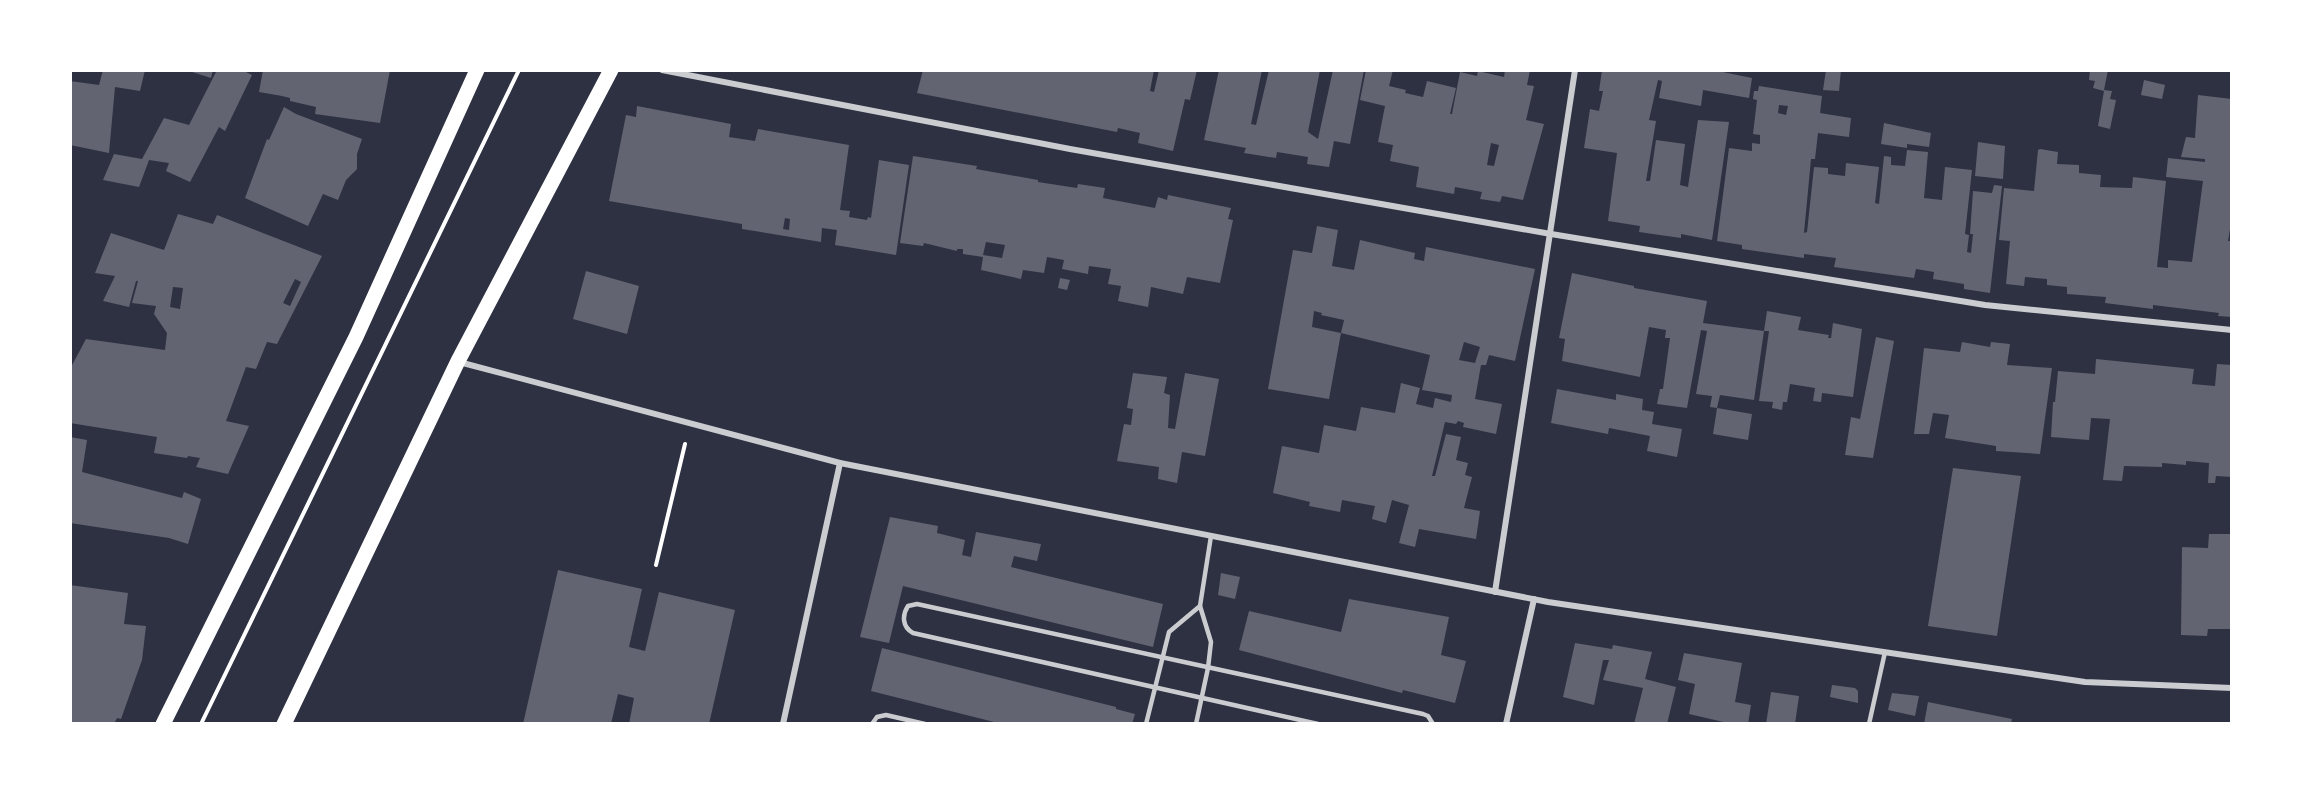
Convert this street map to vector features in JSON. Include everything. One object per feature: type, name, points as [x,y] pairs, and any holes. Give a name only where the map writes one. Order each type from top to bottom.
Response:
[{"type":"main road","points":[[163,723],[356,337],[477,70]]},
{"type":"main road","points":[[284,723],[458,361],[611,70]]},
{"type":"street","points":[[662,70],[1070,149],[1551,234],[1984,305],[2232,330]]},
{"type":"street","points":[[1495,592],[1575,70]]},
{"type":"street","points":[[458,361],[840,463],[1495,592],[2085,682],[2232,688]]},
{"type":"street","points":[[783,723],[840,463]]},
{"type":"street","points":[[1506,723],[1534,599]]},
{"type":"lane","points":[[1196,723],[1211,642],[1200,606],[1211,536]]},
{"type":"lane","points":[[1318,723],[913,633],[909,631],[904,622],[904,612],[908,606],[916,604],[1423,714],[1428,716],[1433,723]]},
{"type":"lane","points":[[1146,723],[1169,632],[1200,606]]},
{"type":"lane","points":[[1869,723],[1885,652]]},
{"type":"lane","points":[[872,723],[877,717],[886,715],[925,723]]},
{"type":"path","points":[[201,723],[519,70]]},
{"type":"path","points":[[656,565],[690,423]]},
{"type":"building","points":[[103,70],[145,70],[140,91],[115,87],[109,153],[70,145],[70,81],[99,85]]},
{"type":"building","points":[[186,70],[213,70],[211,78]]},
{"type":"building","points":[[217,70],[242,70],[252,75],[225,131],[219,127],[190,182],[166,171],[169,163],[149,160],[139,187],[103,180],[114,154],[142,159],[164,118],[189,125]]},
{"type":"building","points":[[263,70],[390,70],[380,123],[315,114],[316,107],[290,101],[290,98],[259,92]]},
{"type":"building","points":[[923,70],[1154,70],[1150,91],[1154,92],[1159,70],[1197,70],[1190,100],[1185,99],[1173,151],[1138,143],[1140,133],[1118,128],[1117,132],[917,93]]},
{"type":"building","points":[[1219,70],[1262,70],[1251,124],[1256,125],[1269,70],[1320,70],[1308,132],[1318,139],[1333,70],[1364,70],[1350,144],[1334,141],[1329,167],[1307,164],[1308,157],[1277,152],[1276,158],[1244,153],[1246,148],[1204,140]]},
{"type":"building","points":[[1366,70],[1393,70],[1389,86],[1406,90],[1405,93],[1423,97],[1427,81],[1456,88],[1450,114],[1452,114],[1460,72],[1477,76],[1478,71],[1504,77],[1505,70],[1530,70],[1527,85],[1534,86],[1526,120],[1544,124],[1523,200],[1502,196],[1500,202],[1480,199],[1482,192],[1455,187],[1454,194],[1416,187],[1419,167],[1390,161],[1393,145],[1378,142],[1385,106],[1360,100]],"holes":[[[1491,143],[1499,145],[1494,166],[1487,165]]]},
{"type":"building","points":[[1602,70],[1713,70],[1752,78],[1749,98],[1703,90],[1701,106],[1659,98],[1662,81],[1658,80],[1649,120],[1656,121],[1646,181],[1650,181],[1656,140],[1685,144],[1680,185],[1688,187],[1698,120],[1729,122],[1712,240],[1681,234],[1681,238],[1639,232],[1640,226],[1608,221],[1617,153],[1584,148],[1590,109],[1599,111],[1603,91],[1599,91]]},
{"type":"building","points":[[1826,70],[1841,70],[1839,91],[1823,90]]},
{"type":"building","points":[[2090,70],[2108,70],[2104,90],[2112,91],[2110,99],[2116,100],[2110,129],[2098,126],[2104,91],[2093,88],[2095,81],[2089,80]]},
{"type":"building","points":[[2144,80],[2165,85],[2162,99],[2141,95]]},
{"type":"building","points":[[1759,86],[1822,96],[1820,113],[1851,118],[1849,137],[1818,133],[1815,159],[1811,159],[1804,233],[1807,232],[1814,167],[1828,168],[1828,174],[1845,176],[1846,163],[1879,167],[1875,203],[1879,204],[1884,156],[1891,157],[1891,165],[1905,166],[1907,150],[1928,152],[1924,198],[1942,200],[1945,167],[1972,170],[1965,234],[1969,235],[1967,252],[1971,253],[1973,191],[1992,193],[1994,185],[2002,186],[1990,293],[1964,289],[1964,284],[1933,279],[1934,272],[1916,269],[1914,278],[1834,267],[1836,258],[1804,254],[1804,258],[1742,249],[1742,245],[1717,241],[1729,148],[1752,151],[1752,143],[1760,144],[1760,135],[1753,134],[1757,100],[1753,99],[1754,91],[1758,91]],"holes":[[[1779,105],[1788,106],[1786,115],[1778,113]]]},
{"type":"building","points":[[2198,95],[2232,99],[2232,218],[2228,241],[2232,241],[2232,317],[2218,316],[2219,313],[2153,305],[2153,309],[2105,303],[2106,297],[2067,294],[2067,287],[2047,285],[2047,279],[2025,277],[2024,286],[2006,284],[2010,241],[1999,240],[2004,188],[2034,191],[2038,150],[2040,149],[2058,152],[2057,164],[2079,165],[2079,173],[2101,175],[2100,187],[2132,188],[2133,177],[2166,181],[2157,267],[2168,268],[2168,260],[2192,262],[2203,181],[2166,177],[2168,158],[2205,162],[2205,159],[2181,157],[2186,137],[2195,138]]},
{"type":"building","points":[[637,106],[731,124],[729,137],[755,141],[758,129],[849,145],[840,210],[850,211],[849,217],[867,220],[868,217],[871,218],[879,160],[909,165],[896,255],[835,245],[837,230],[822,228],[821,242],[742,229],[742,224],[609,201],[626,115],[636,117]],"holes":[[[785,218],[790,219],[789,230],[783,229]]]},
{"type":"building","points":[[284,107],[296,114],[362,139],[357,154],[357,169],[346,180],[338,200],[323,194],[308,226],[245,198],[267,139],[269,140]]},
{"type":"building","points":[[1884,123],[1931,133],[1929,147],[1907,144],[1907,148],[1881,144]]},
{"type":"building","points":[[1978,142],[2005,146],[2003,179],[1975,176]]},
{"type":"building","points":[[913,156],[977,166],[976,169],[1038,180],[1038,182],[1077,188],[1078,184],[1105,188],[1103,198],[1155,208],[1158,197],[1167,200],[1168,195],[1231,208],[1228,219],[1233,220],[1220,283],[1187,277],[1183,294],[1151,287],[1148,307],[1118,301],[1121,286],[1108,284],[1111,269],[1089,266],[1088,274],[1062,269],[1064,260],[1047,257],[1044,273],[1023,270],[1021,279],[981,270],[983,257],[963,254],[963,249],[957,249],[957,251],[924,243],[923,246],[900,243]],"holes":[[[986,242],[1005,245],[1002,258],[983,255]]]},
{"type":"building","points":[[178,214],[213,224],[217,215],[322,256],[277,344],[267,342],[256,369],[246,367],[226,421],[249,426],[228,474],[196,467],[200,458],[154,453],[157,437],[70,423],[70,369],[86,339],[165,350],[167,333],[154,314],[156,306],[132,303],[138,281],[136,281],[129,307],[103,301],[115,276],[95,273],[111,233],[164,250]],"holes":[[[295,279],[301,282],[290,306],[283,303]],[[173,287],[183,288],[180,309],[170,307]]]},
{"type":"building","points":[[1317,226],[1338,230],[1332,266],[1354,270],[1360,240],[1415,253],[1414,259],[1424,261],[1426,247],[1535,269],[1515,361],[1489,355],[1486,365],[1481,365],[1475,399],[1502,404],[1496,434],[1463,427],[1464,423],[1458,421],[1456,424],[1445,422],[1432,476],[1435,476],[1446,434],[1461,437],[1456,460],[1468,463],[1465,475],[1472,477],[1464,508],[1480,511],[1476,539],[1419,529],[1415,547],[1399,543],[1409,505],[1392,500],[1386,523],[1372,519],[1375,506],[1342,500],[1340,512],[1309,506],[1310,502],[1273,493],[1282,446],[1319,453],[1324,425],[1356,431],[1361,407],[1395,413],[1401,383],[1420,388],[1416,404],[1433,408],[1435,398],[1451,402],[1452,395],[1422,390],[1430,355],[1341,333],[1329,399],[1268,389],[1293,250],[1312,253]],"holes":[[[1314,311],[1322,313],[1321,315],[1344,320],[1341,333],[1312,327]],[[1464,342],[1480,347],[1475,363],[1459,360]]]},
{"type":"building","points":[[586,271],[639,286],[627,334],[573,319]]},
{"type":"building","points":[[1572,273],[1634,286],[1634,288],[1707,301],[1703,323],[1764,331],[1754,400],[1720,395],[1717,408],[1710,407],[1712,396],[1696,394],[1707,331],[1701,330],[1687,408],[1657,404],[1660,389],[1663,389],[1670,338],[1665,338],[1666,330],[1649,327],[1640,377],[1562,361],[1565,339],[1559,338]]},
{"type":"building","points":[[1060,278],[1070,280],[1067,290],[1058,288]]},
{"type":"building","points":[[1767,311],[1801,317],[1798,330],[1829,335],[1828,338],[1831,338],[1833,323],[1862,329],[1853,397],[1822,393],[1821,402],[1813,401],[1815,388],[1790,384],[1787,402],[1783,402],[1782,410],[1772,408],[1773,402],[1759,401],[1769,331],[1764,331]]},
{"type":"building","points":[[1876,337],[1894,341],[1873,458],[1845,455],[1851,417],[1860,419]]},
{"type":"building","points":[[1962,342],[1990,347],[1991,342],[2010,344],[2007,365],[2052,368],[2040,454],[1996,451],[1996,446],[1945,438],[1949,415],[1933,413],[1929,434],[1914,434],[1924,348],[1960,352]]},
{"type":"building","points":[[2096,359],[2194,369],[2192,384],[2215,386],[2217,364],[2232,365],[2232,477],[2216,476],[2215,483],[2208,483],[2209,463],[2186,461],[2186,465],[2162,463],[2162,467],[2124,466],[2122,481],[2103,480],[2110,419],[2091,418],[2089,440],[2051,437],[2058,371],[2095,374]]},
{"type":"building","points":[[1133,373],[1167,377],[1164,393],[1170,395],[1168,428],[1175,429],[1185,373],[1219,379],[1205,456],[1182,452],[1177,483],[1158,479],[1159,467],[1117,461],[1124,424],[1131,425],[1133,409],[1127,408]]},
{"type":"building","points":[[1557,389],[1616,400],[1616,394],[1643,399],[1642,410],[1654,412],[1652,424],[1682,429],[1677,457],[1647,451],[1650,436],[1609,428],[1608,434],[1551,423]]},
{"type":"building","points":[[1717,408],[1752,414],[1748,440],[1713,434]]},
{"type":"building","points":[[70,437],[87,440],[82,472],[182,498],[184,492],[201,499],[188,544],[169,538],[70,523]]},
{"type":"building","points":[[1953,468],[2021,476],[1997,636],[1928,626]]},
{"type":"building","points":[[890,517],[938,526],[937,533],[965,540],[962,555],[971,557],[976,532],[1041,544],[1037,561],[1014,556],[1011,567],[1163,604],[1153,647],[903,586],[889,643],[860,637]]},
{"type":"building","points":[[2209,534],[2232,534],[2232,629],[2208,629],[2207,636],[2181,635],[2182,547],[2208,548]]},
{"type":"building","points":[[558,570],[642,589],[629,647],[645,651],[659,592],[735,610],[709,724],[629,724],[634,698],[618,694],[611,724],[523,724]]},
{"type":"building","points":[[1221,573],[1240,577],[1235,599],[1218,595]]},
{"type":"building","points":[[70,585],[128,593],[124,624],[146,626],[142,660],[121,719],[117,718],[114,724],[70,724]]},
{"type":"building","points":[[1349,599],[1449,617],[1441,655],[1466,661],[1455,703],[1403,690],[1402,693],[1239,650],[1249,611],[1341,632]]},
{"type":"building","points":[[1575,643],[1612,649],[1613,645],[1652,652],[1645,679],[1676,687],[1667,724],[1634,724],[1643,688],[1603,680],[1609,660],[1603,660],[1594,705],[1563,697]]},
{"type":"building","points":[[882,648],[1116,707],[1116,709],[1135,714],[1132,724],[1002,724],[871,691]]},
{"type":"building","points":[[1684,653],[1742,663],[1735,702],[1751,705],[1748,724],[1732,724],[1689,714],[1695,684],[1678,680]]},
{"type":"building","points":[[1832,685],[1855,688],[1858,691],[1858,703],[1830,697]]},
{"type":"building","points":[[1771,692],[1799,696],[1795,724],[1766,724]]},
{"type":"building","points":[[1892,693],[1919,696],[1915,716],[1888,710]]},
{"type":"building","points":[[1928,702],[2012,719],[2011,724],[1924,724]]}]
